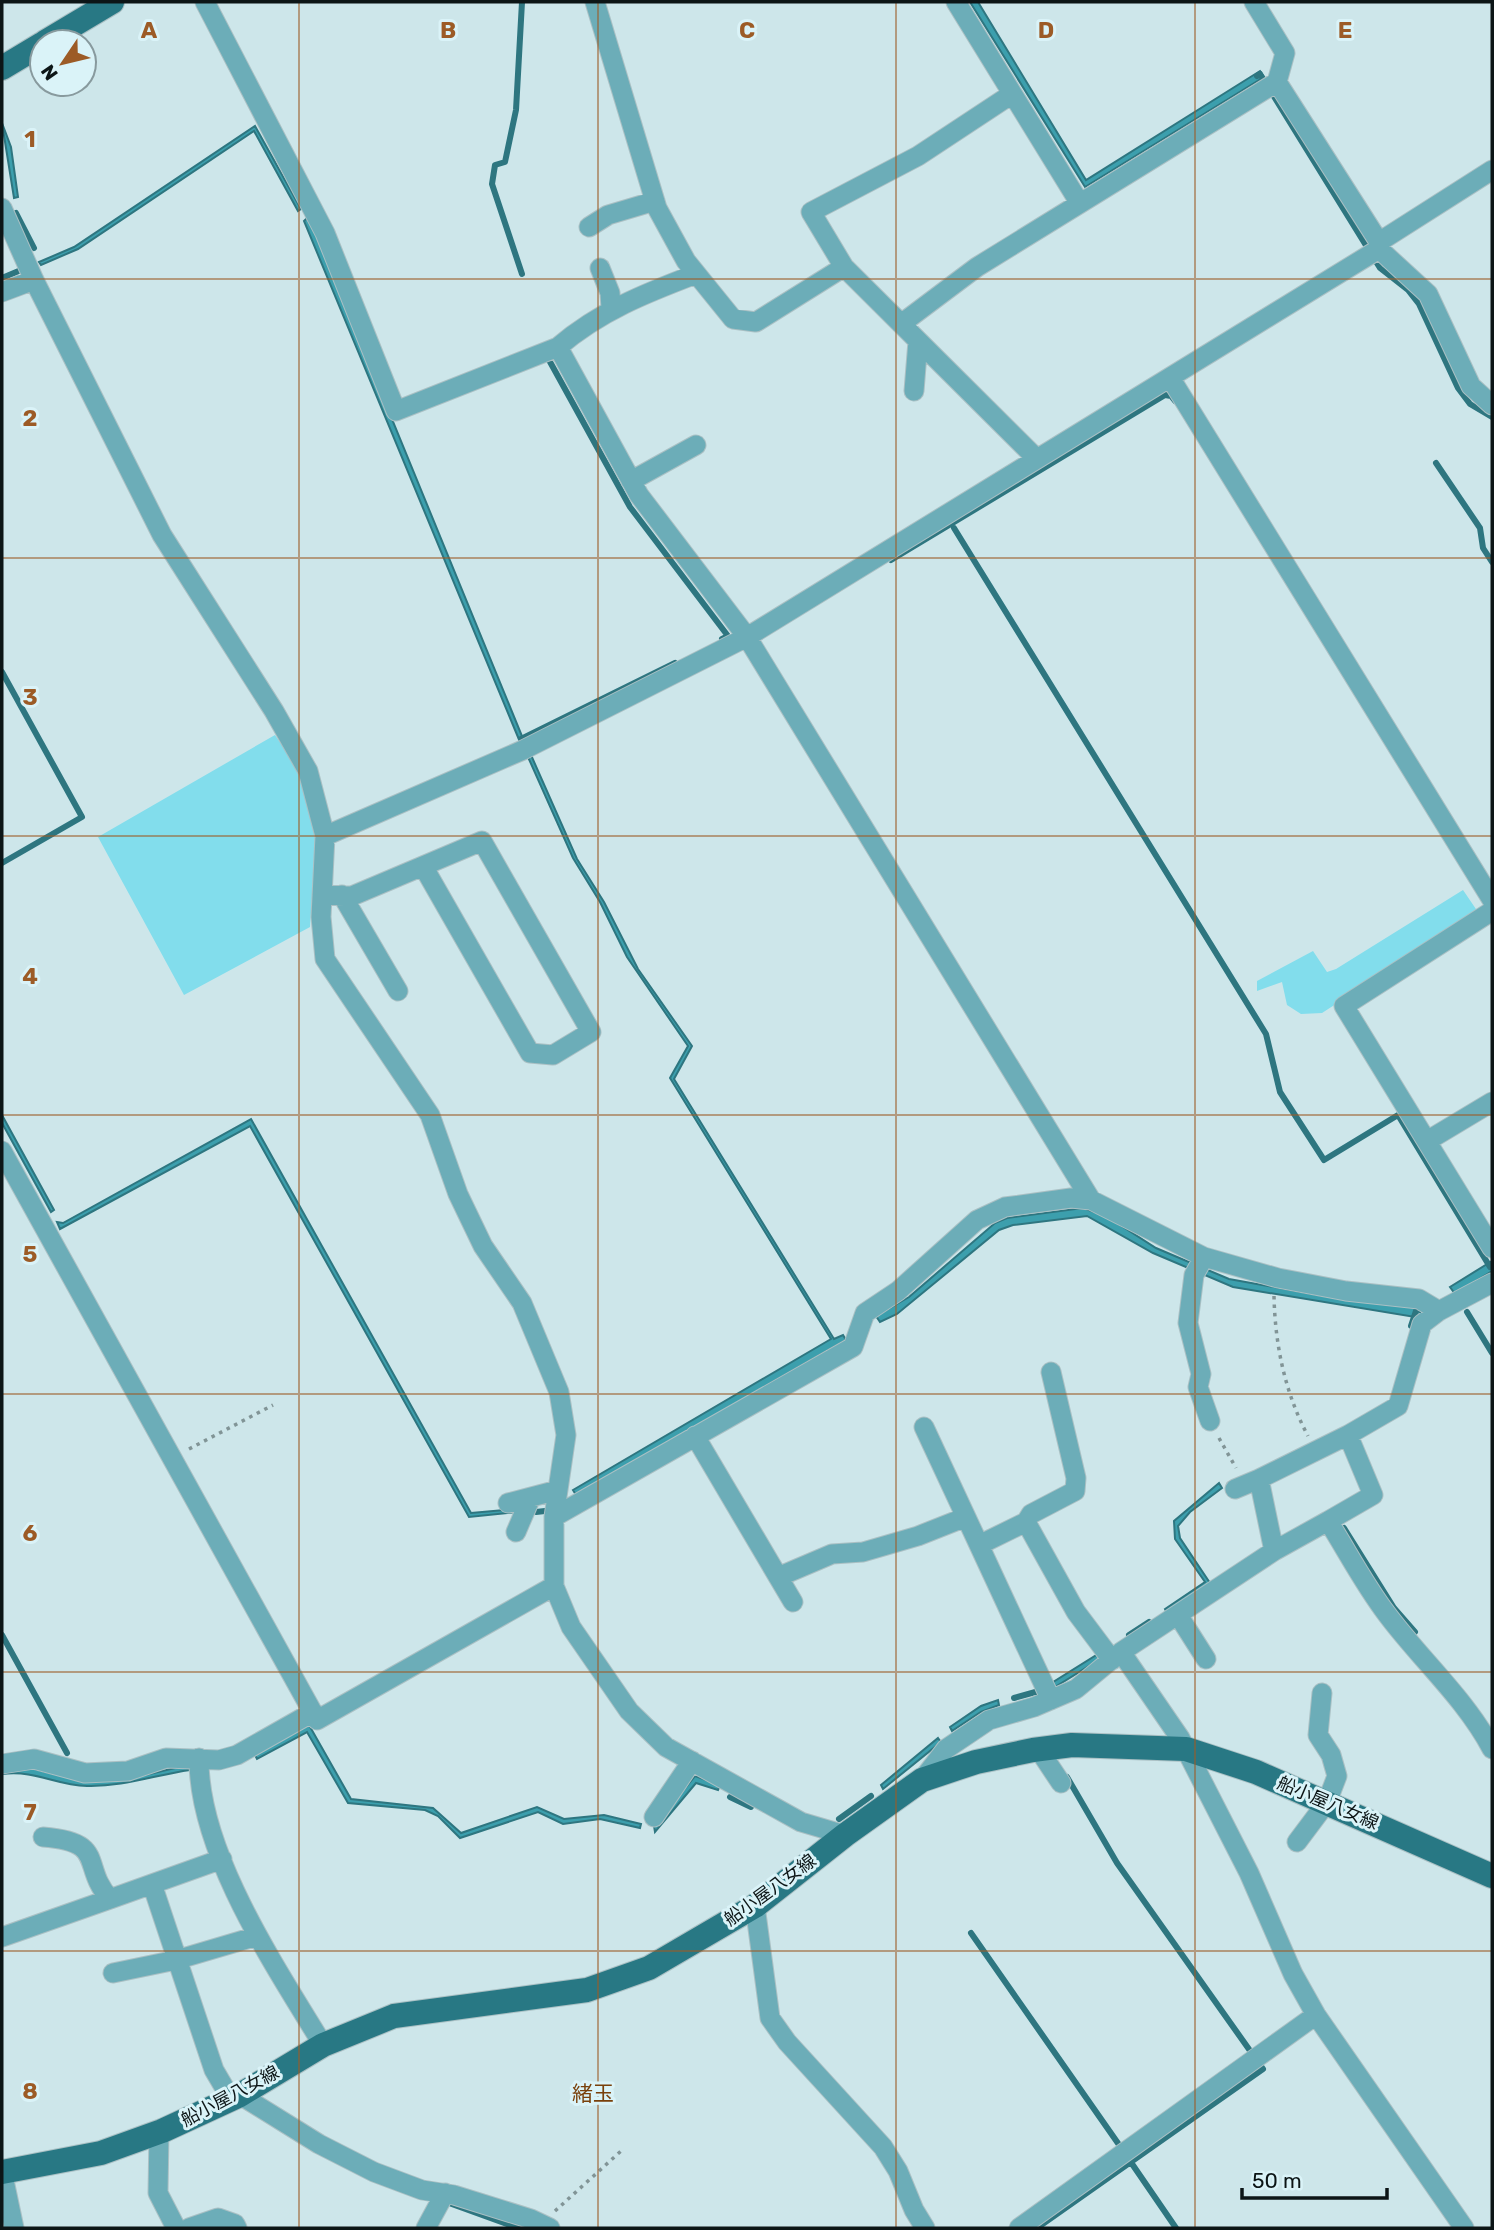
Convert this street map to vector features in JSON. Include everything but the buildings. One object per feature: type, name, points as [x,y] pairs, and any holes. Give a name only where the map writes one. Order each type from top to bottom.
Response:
[{"type":"main road","points":[[68,28],[112,2]]},
{"type":"main road","points":[[2,68],[28,52]]},
{"type":"main road","name":"船小屋八女線","points":[[2,2171],[101,2153],[159,2132],[235,2097],[323,2045],[394,2016],[587,1990],[649,1968],[755,1906],[845,1835],[922,1780],[976,1762],[1038,1749],[1072,1745],[1186,1749],[1255,1772],[1492,1876]]},
{"type":"street","points":[[205,2],[325,233],[396,411],[558,347],[611,308],[696,274]]},
{"type":"street","points":[[595,2],[655,201],[686,261],[733,319],[756,322],[844,267]]},
{"type":"street","points":[[956,2],[1079,202]]},
{"type":"street","points":[[1254,2],[1285,53],[1278,82],[1379,246],[1428,294],[1471,386],[1492,405]]},
{"type":"street","points":[[901,324],[976,267],[1278,82]]},
{"type":"street","points":[[1012,94],[918,156],[811,212],[844,267],[1036,458]]},
{"type":"street","points":[[325,836],[523,750],[747,637],[1036,458],[1171,379],[1492,170]]},
{"type":"street","points":[[589,227],[608,215],[655,201]]},
{"type":"street","points":[[2,208],[34,280],[162,535],[274,711],[308,771],[325,836],[322,895],[325,959],[430,1115],[458,1194],[483,1245],[522,1303],[559,1392],[566,1435],[554,1517],[554,1586],[571,1627],[629,1711],[666,1747],[801,1822],[845,1835]]},
{"type":"street","points":[[600,268],[610,293],[611,308]]},
{"type":"street","points":[[2,292],[34,280]]},
{"type":"street","points":[[914,391],[918,341]]},
{"type":"street","points":[[558,347],[631,481],[747,637],[1091,1200]]},
{"type":"street","points":[[1171,379],[1492,900]]},
{"type":"street","points":[[631,481],[696,445]]},
{"type":"street","points":[[322,895],[352,896],[422,866],[481,841],[591,1032],[553,1055],[530,1053],[422,866]]},
{"type":"street","points":[[342,895],[398,990]]},
{"type":"street","points":[[1492,911],[1345,1006],[1492,1248]]},
{"type":"street","points":[[1427,1141],[1492,1102]]},
{"type":"street","points":[[2,1152],[317,1720],[554,1586]]},
{"type":"street","points":[[554,1517],[853,1347],[865,1313],[898,1291],[978,1220],[1006,1207],[1071,1198],[1091,1200],[1203,1257],[1274,1277],[1346,1291],[1419,1299],[1438,1311]]},
{"type":"street","points":[[1203,1257],[1194,1275],[1188,1323],[1201,1374],[1198,1387],[1210,1420]]},
{"type":"street","points":[[1274,1551],[1247,1484],[1348,1435],[1398,1406],[1422,1324],[1438,1311],[1492,1283]]},
{"type":"street","points":[[979,1545],[1026,1522],[1031,1514],[1075,1491],[1076,1478],[1051,1372]]},
{"type":"street","points":[[925,1427],[1051,1700]]},
{"type":"street","points":[[922,1780],[946,1749],[989,1720],[1076,1689],[1116,1656],[1274,1551],[1373,1495],[1348,1435]]},
{"type":"street","points":[[695,1436],[793,1602]]},
{"type":"street","points":[[508,1503],[558,1490]]},
{"type":"street","points":[[516,1532],[531,1497]]},
{"type":"street","points":[[778,1577],[832,1554],[863,1552],[918,1536],[966,1517]]},
{"type":"street","points":[[1328,1521],[1384,1611],[1430,1668],[1476,1717],[1492,1749]]},
{"type":"street","points":[[1026,1522],[1076,1612],[1116,1656],[1186,1749],[1249,1873],[1293,1974],[1316,2015],[1464,2228]]},
{"type":"street","points":[[1178,1615],[1206,1659]]},
{"type":"street","points":[[1297,1842],[1327,1802],[1337,1776],[1331,1755],[1318,1735],[1322,1693]]},
{"type":"street","points":[[2,1764],[34,1759],[85,1773],[128,1771],[166,1758],[219,1760],[237,1755],[313,1712]]},
{"type":"street","points":[[1038,1749],[1061,1783]]},
{"type":"street","points":[[199,1758],[199,1788],[222,1859],[257,1936],[323,2045]]},
{"type":"street","points":[[648,1813],[687,1758]]},
{"type":"street","points":[[43,1837],[64,1839],[83,1848],[93,1860],[103,1892],[110,1899]]},
{"type":"street","points":[[2,1937],[222,1859]]},
{"type":"street","points":[[152,1884],[214,2070],[235,2097],[374,2172],[422,2190],[445,2193],[531,2219],[545,2226]]},
{"type":"street","points":[[755,1906],[770,2018],[787,2042],[883,2147],[898,2171],[914,2210],[925,2228]]},
{"type":"street","points":[[113,1973],[176,1959],[257,1936]]},
{"type":"street","points":[[1019,2228],[1316,2015]]},
{"type":"street","points":[[159,2132],[158,2193],[176,2228]]},
{"type":"street","points":[[2,2171],[14,2228]]},
{"type":"street","points":[[426,2228],[445,2193]]},
{"type":"street","points":[[189,2228],[218,2218],[235,2224],[237,2228]]},
{"type":"path","points":[[1274,1277],[1278,1353],[1295,1412],[1315,1451]]},
{"type":"path","points":[[172,1458],[273,1405]]},
{"type":"path","points":[[1210,1420],[1247,1484]]},
{"type":"path","points":[[545,2226],[621,2151]]},
{"type":"shaded area","points":[[970,2],[978,2],[1086,180],[1260,71],[1264,77],[1085,187]]},
{"type":"shaded area","points":[[2,123],[11,147],[18,197],[14,198]]},
{"type":"shaded area","points":[[255,126],[301,209],[298,211],[254,131],[78,249],[41,265],[39,262],[74,247]]},
{"type":"shaded area","points":[[307,218],[314,229],[524,741],[520,742],[304,221]]},
{"type":"shaded area","points":[[275,735],[297,767],[317,825],[310,927],[184,995],[98,837]]},
{"type":"shaded area","points":[[531,755],[577,859],[604,902],[638,969],[692,1046],[674,1079],[834,1339],[843,1335],[846,1340],[576,1495],[573,1490],[831,1339],[670,1078],[688,1046],[627,957],[600,902],[573,858],[528,757]]},
{"type":"shaded area","points":[[1463,890],[1478,912],[1322,1013],[1301,1014],[1287,1005],[1282,982],[1257,991],[1257,981],[1313,951],[1327,972],[1336,969]]},
{"type":"shaded area","points":[[2,1115],[54,1210],[51,1212],[2,1123]]},
{"type":"shaded area","points":[[251,1119],[471,1513],[516,1509],[517,1512],[469,1517],[250,1126],[60,1229],[57,1222],[63,1223]]},
{"type":"shaded area","points":[[1083,1208],[1106,1216],[1156,1248],[1229,1279],[1347,1300],[1416,1307],[1421,1314],[1415,1317],[1233,1287],[1153,1253],[1087,1216],[1013,1225],[999,1230],[897,1314],[880,1322],[876,1316],[909,1297],[995,1223],[1007,1218]]},
{"type":"shaded area","points":[[1492,1261],[1492,1271],[1455,1294],[1450,1287]]},
{"type":"shaded area","points":[[1219,1483],[1222,1488],[1190,1512],[1178,1526],[1180,1538],[1210,1583],[1167,1613],[1165,1609],[1205,1582],[1175,1539],[1174,1521]]},
{"type":"shaded area","points":[[1098,1654],[1100,1659],[1055,1687],[1050,1684]]},
{"type":"shaded area","points":[[998,1700],[999,1705],[981,1712],[952,1731],[950,1727],[981,1706]]},
{"type":"shaded area","points":[[309,1725],[351,1799],[433,1808],[461,1833],[537,1807],[564,1819],[604,1815],[641,1824],[640,1828],[600,1819],[563,1824],[538,1812],[460,1838],[438,1816],[425,1810],[348,1803],[307,1732],[257,1759],[255,1755]]},
{"type":"shaded area","points":[[938,1738],[941,1742],[883,1789],[881,1785]]},
{"type":"shaded area","points":[[188,1765],[190,1770],[100,1786],[75,1785],[25,1774],[2,1774],[2,1770],[27,1767],[82,1781],[145,1775]]},
{"type":"shaded area","points":[[695,1776],[720,1785],[718,1790],[696,1783],[655,1832],[654,1826]]},
{"type":"waterway","points":[[522,2],[516,110],[505,162],[495,165],[492,184],[522,274]]},
{"type":"waterway","points":[[1257,76],[1260,74],[1380,268],[1408,290],[1419,304],[1458,388],[1470,404],[1492,417]]},
{"type":"waterway","points":[[16,213],[34,248]]},
{"type":"waterway","points":[[2,278],[21,270]]},
{"type":"waterway","points":[[549,360],[630,507],[728,636],[722,639]]},
{"type":"waterway","points":[[891,560],[1165,395],[1171,396],[1175,401]]},
{"type":"waterway","points":[[1436,463],[1480,528],[1483,548],[1492,562]]},
{"type":"waterway","points":[[954,528],[1266,1034],[1280,1092],[1324,1160],[1398,1115],[1490,1267]]},
{"type":"waterway","points":[[521,739],[675,663]]},
{"type":"waterway","points":[[2,672],[82,817],[2,863]]},
{"type":"waterway","points":[[1411,1326],[1416,1311]]},
{"type":"waterway","points":[[1467,1312],[1492,1353]]},
{"type":"waterway","points":[[536,1512],[545,1511]]},
{"type":"waterway","points":[[1344,1528],[1394,1608],[1415,1632]]},
{"type":"waterway","points":[[1129,1635],[1149,1622]]},
{"type":"waterway","points":[[2,1635],[67,1753]]},
{"type":"waterway","points":[[1014,1698],[1039,1691]]},
{"type":"waterway","points":[[1037,2228],[1263,2069],[1117,1863],[1067,1777]]},
{"type":"waterway","points":[[839,1819],[871,1796]]},
{"type":"waterway","points":[[730,1797],[751,1807]]},
{"type":"waterway","points":[[971,1933],[1122,2149]]},
{"type":"waterway","points":[[1128,2158],[1176,2228]]},
{"type":"waterway","points":[[449,2203],[518,2228]]},
{"type":"district","name":"緒玉","points":[[593,2094]]}]
